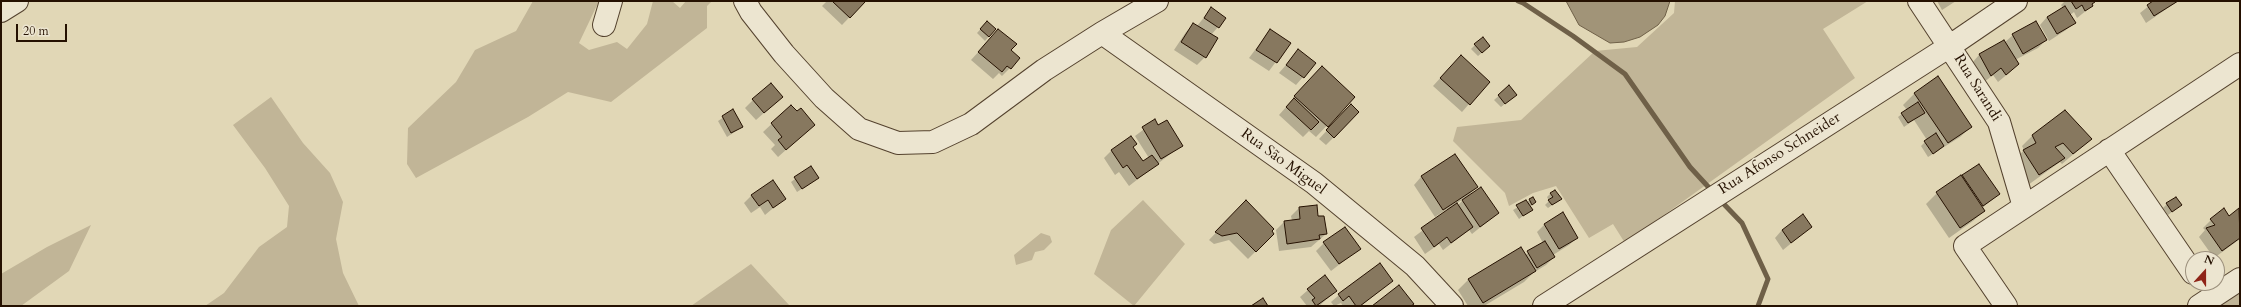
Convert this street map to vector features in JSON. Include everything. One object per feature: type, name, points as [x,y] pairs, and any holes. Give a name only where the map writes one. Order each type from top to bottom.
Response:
[{"type":"street","points":[[1,11],[17,1]]},
{"type":"street","points":[[604,25],[611,1]]},
{"type":"street","points":[[745,1],[751,12],[784,54],[824,98],[859,129],[898,143],[932,142],[971,124],[1044,70],[1102,32],[1157,1]]},
{"type":"street","name":"Rua Sarandi","points":[[1919,1],[1999,122],[2024,207]]},
{"type":"street","name":"Rua Afonso Schneider","points":[[1544,306],[1950,46],[2016,1]]},
{"type":"street","name":"Rua São Miguel","points":[[1102,32],[1314,183],[1415,266],[1452,306]]},
{"type":"street","points":[[2006,306],[1965,246],[2240,64]]},
{"type":"street","points":[[2109,150],[2185,262]]},
{"type":"street","points":[[2203,296],[2240,279]]},
{"type":"shaded area","points":[[533,1],[599,1],[579,43],[589,50],[617,42],[627,49],[647,24],[653,1],[672,1],[680,8],[686,1],[712,1],[707,6],[707,28],[611,102],[568,92],[528,117],[416,178],[407,164],[408,128],[456,82],[475,50],[516,31]]},
{"type":"shaded area","points":[[1566,1],[1670,1],[1665,16],[1658,25],[1640,37],[1624,42],[1610,43],[1579,25]]},
{"type":"shaded area","points":[[1675,1],[1868,1],[1823,29],[1855,78],[1625,243],[1613,224],[1589,238],[1556,186],[1533,193],[1509,206],[1505,193],[1453,141],[1457,127],[1521,120],[1595,51],[1637,47],[1674,13]]},
{"type":"shaded area","points":[[271,97],[303,143],[330,173],[343,202],[336,239],[343,273],[359,306],[205,306],[224,293],[259,247],[287,227],[289,206],[265,168],[233,125]]},
{"type":"shaded area","points":[[1143,200],[1185,244],[1134,306],[1094,274],[1111,230]]},
{"type":"shaded area","points":[[91,225],[69,271],[21,306],[1,306],[1,274],[47,247]]},
{"type":"shaded area","points":[[1041,233],[1050,236],[1052,242],[1044,250],[1035,252],[1032,260],[1016,265],[1014,255]]},
{"type":"shaded area","points":[[751,264],[790,306],[691,306]]},
{"type":"shaded area","points":[[2240,283],[2240,306],[2206,306]]},
{"type":"building","points":[[832,1],[864,1],[865,2],[850,18]]},
{"type":"building","points":[[2071,1],[2095,2],[2092,4],[2093,6],[2085,11],[2082,5],[2076,9]]},
{"type":"building","points":[[2153,1],[2178,1],[2154,16],[2147,5]]},
{"type":"building","points":[[2065,6],[2076,23],[2057,34],[2047,17]]},
{"type":"building","points":[[1211,7],[1226,18],[1219,28],[1204,18]]},
{"type":"building","points":[[987,21],[996,29],[989,37],[980,29]]},
{"type":"building","points":[[2036,21],[2047,40],[2023,54],[2012,34]]},
{"type":"building","points":[[1193,23],[1218,38],[1206,58],[1181,42]]},
{"type":"building","points":[[998,29],[1017,44],[1011,50],[1020,58],[1011,69],[1007,66],[1002,72],[978,52]]},
{"type":"building","points":[[1270,29],[1291,43],[1277,63],[1256,50]]},
{"type":"building","points":[[1483,37],[1490,46],[1482,53],[1474,44]]},
{"type":"building","points":[[2004,40],[2019,64],[2006,75],[2001,68],[1991,76],[1979,54]]},
{"type":"building","points":[[1298,49],[1316,63],[1304,78],[1286,65]]},
{"type":"building","points":[[1461,55],[1490,82],[1470,105],[1440,78]]},
{"type":"building","points":[[1322,66],[1355,97],[1328,127],[1294,96]]},
{"type":"building","points":[[1938,76],[1972,127],[1948,143],[1914,93]]},
{"type":"building","points":[[771,83],[783,97],[764,113],[752,99]]},
{"type":"building","points":[[1509,85],[1517,95],[1505,104],[1498,95]]},
{"type":"building","points":[[1294,98],[1319,122],[1311,130],[1286,107]]},
{"type":"building","points":[[1918,102],[1925,113],[1908,123],[1901,113]]},
{"type":"building","points":[[1351,104],[1359,112],[1334,138],[1326,130]]},
{"type":"building","points":[[791,105],[797,111],[801,108],[815,125],[786,150],[778,140],[782,137],[771,123]]},
{"type":"building","points":[[733,109],[743,127],[731,133],[722,116]]},
{"type":"building","points":[[2065,110],[2092,139],[2073,154],[2063,143],[2055,147],[2065,158],[2039,175],[2023,150],[2036,143],[2032,135]]},
{"type":"building","points":[[1155,119],[1158,125],[1167,120],[1183,146],[1161,159],[1142,127]]},
{"type":"building","points":[[1936,133],[1944,146],[1933,154],[1924,141]]},
{"type":"building","points":[[1131,136],[1137,144],[1133,147],[1143,161],[1152,155],[1159,164],[1137,179],[1127,165],[1123,168],[1111,150]]},
{"type":"building","points":[[1455,154],[1478,187],[1443,210],[1421,176]]},
{"type":"building","points":[[1979,164],[2000,194],[1983,206],[1962,175]]},
{"type":"building","points":[[811,166],[819,178],[802,189],[794,177]]},
{"type":"building","points":[[1961,175],[1985,211],[1960,228],[1936,192]]},
{"type":"building","points":[[773,180],[786,199],[773,208],[768,200],[759,206],[751,195]]},
{"type":"building","points":[[1481,187],[1499,213],[1480,227],[1462,200]]},
{"type":"building","points":[[1555,190],[1562,199],[1552,205],[1548,200],[1553,197],[1550,193]]},
{"type":"building","points":[[1533,197],[1536,202],[1532,205],[1529,199]]},
{"type":"building","points":[[2176,197],[2182,205],[2172,212],[2166,203]]},
{"type":"building","points":[[1246,200],[1274,229],[1272,231],[1274,234],[1256,252],[1237,233],[1222,236],[1215,232]]},
{"type":"building","points":[[1526,200],[1533,210],[1523,216],[1516,205]]},
{"type":"building","points":[[1457,203],[1473,227],[1451,243],[1447,237],[1434,247],[1421,228]]},
{"type":"building","points":[[1317,205],[1318,216],[1324,216],[1327,234],[1319,235],[1320,239],[1287,244],[1284,221],[1300,219],[1299,207]]},
{"type":"building","points":[[2224,208],[2229,216],[2239,208],[2240,238],[2222,251],[2206,228],[2215,225],[2210,219]]},
{"type":"building","points":[[1563,212],[1578,238],[1559,249],[1544,224]]},
{"type":"building","points":[[1803,214],[1812,227],[1791,243],[1782,230]]},
{"type":"building","points":[[1345,227],[1361,249],[1339,264],[1323,242]]},
{"type":"building","points":[[1545,241],[1555,257],[1537,268],[1527,251]]},
{"type":"building","points":[[1521,247],[1536,271],[1483,303],[1468,279]]},
{"type":"building","points":[[1380,263],[1393,281],[1360,306],[1356,306],[1349,296],[1343,301],[1338,294]]},
{"type":"building","points":[[1325,275],[1337,291],[1316,306],[1312,300],[1315,298],[1307,289]]},
{"type":"building","points":[[1399,285],[1414,304],[1411,306],[1372,306]]},
{"type":"building","points":[[1263,298],[1268,306],[1251,306]]},
{"type":"waterway","points":[[1518,1],[1573,36],[1625,74],[1690,167],[1713,192]]},
{"type":"waterway","points":[[1719,199],[1742,223],[1768,279],[1758,306]]}]
